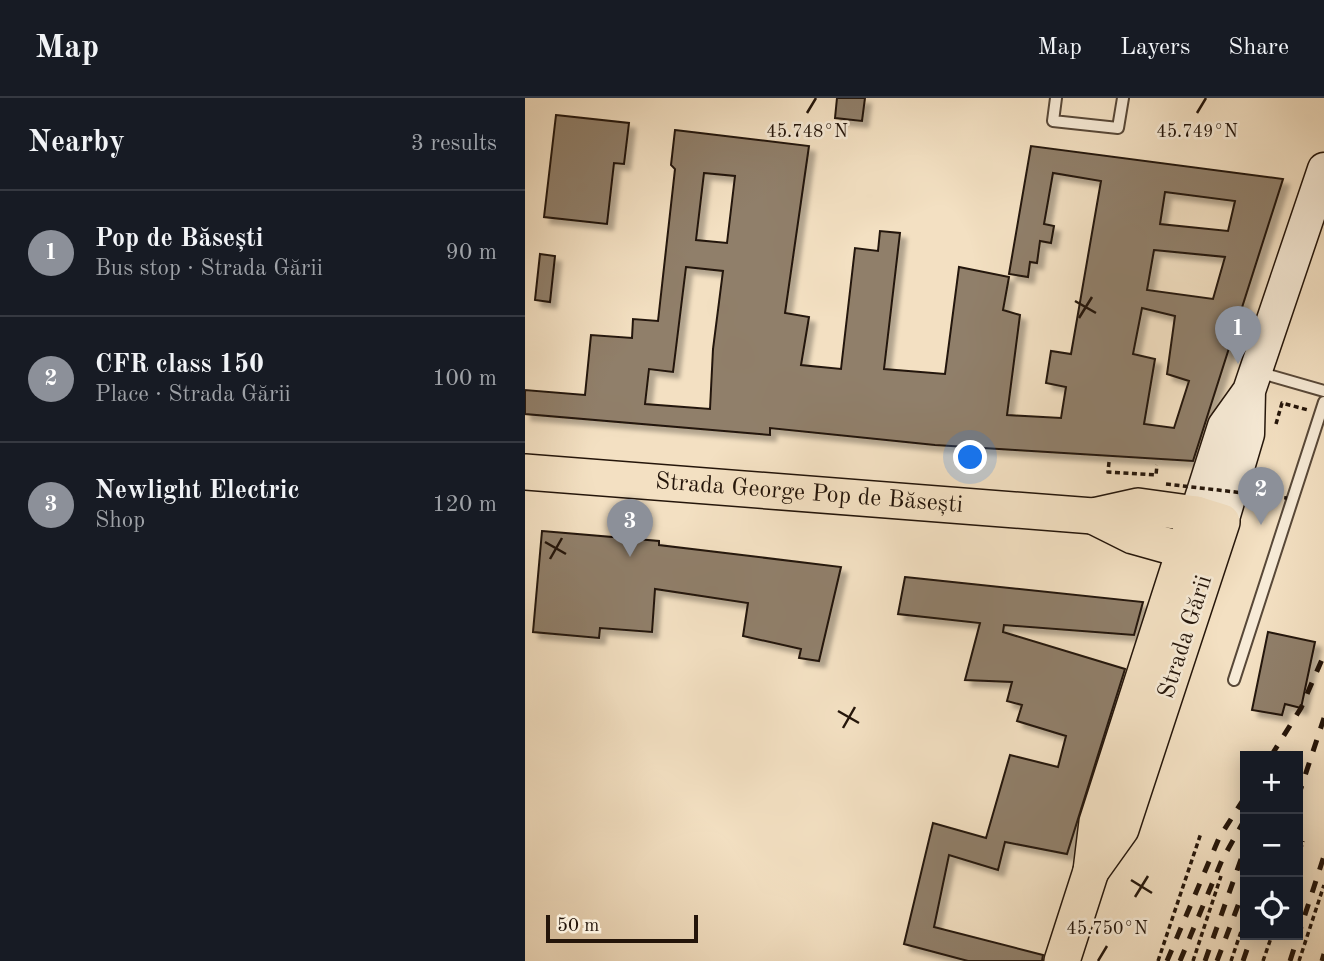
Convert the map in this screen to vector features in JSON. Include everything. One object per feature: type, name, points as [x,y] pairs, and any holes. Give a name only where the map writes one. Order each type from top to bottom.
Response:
[{"type":"main road","name":"Strada Gării","points":[[1062,961],[1091,871],[1097,821],[1198,554],[1209,518],[1248,434],[1252,381],[1324,169]]},
{"type":"main road","name":"Strada George Pop de Băsești","points":[[525,472],[1093,516],[1138,506],[1209,518]]},
{"type":"main road","name":"Strada George Pop de Băsești","points":[[1093,516],[1133,536],[1198,554]]},
{"type":"lane","points":[[1056,98],[1053,121],[1118,128],[1123,98]]},
{"type":"lane","points":[[1252,381],[1324,391]]},
{"type":"lane","points":[[1234,680],[1324,402]]},
{"type":"path","points":[[1109,462],[1108,472],[1156,475],[1157,465]]},
{"type":"path","points":[[1166,484],[1287,498]]},
{"type":"path","points":[[1158,961],[1201,833]]},
{"type":"path","points":[[1193,961],[1221,876]]},
{"type":"path","points":[[1299,961],[1324,885]]},
{"type":"path","points":[[1231,961],[1240,935]]},
{"type":"path","points":[[1263,961],[1270,940]]},
{"type":"building","points":[[837,98],[865,98],[862,121],[835,118]]},
{"type":"building","points":[[556,115],[629,123],[624,164],[614,163],[607,224],[544,217]]},
{"type":"building","points":[[675,130],[809,146],[785,313],[809,317],[801,365],[841,369],[855,248],[878,251],[880,231],[900,233],[884,369],[945,374],[959,267],[1009,277],[1003,310],[1020,315],[1007,415],[1061,418],[1066,387],[1046,383],[1051,351],[1071,354],[1101,181],[1053,173],[1044,224],[1054,226],[1051,243],[1040,241],[1037,263],[1030,262],[1028,277],[1009,274],[1031,146],[1283,179],[1193,461],[935,445],[770,428],[770,435],[525,414],[525,390],[585,395],[591,335],[632,338],[633,319],[658,321],[675,169],[671,165]],"holes":[[[704,173],[735,176],[727,243],[696,240]],[[1165,192],[1235,201],[1228,231],[1160,224]],[[1154,250],[1225,257],[1213,299],[1147,290]],[[686,267],[723,271],[713,349],[710,409],[645,404],[649,369],[673,372]],[[1142,308],[1175,316],[1167,374],[1189,381],[1174,428],[1144,424],[1155,359],[1133,354]]]},
{"type":"building","points":[[540,254],[555,256],[550,302],[535,300]]},
{"type":"building","points":[[542,531],[659,541],[659,545],[841,567],[819,661],[799,658],[801,649],[743,636],[748,603],[655,589],[652,632],[600,628],[599,638],[533,632]]},
{"type":"building","points":[[905,577],[1143,602],[1134,635],[1004,625],[1003,632],[1125,669],[1067,854],[1005,842],[998,870],[949,855],[934,927],[1043,955],[1042,961],[968,961],[904,944],[933,823],[986,838],[1010,755],[1058,767],[1066,736],[1017,721],[1022,705],[1007,701],[1012,682],[965,680],[980,623],[898,614]]},
{"type":"building","points":[[1268,632],[1315,642],[1301,708],[1285,704],[1282,715],[1252,710]]},
{"type":"railway","points":[[1274,751],[1301,708],[1324,655]]},
{"type":"railway","points":[[1303,782],[1324,718]]},
{"type":"railway","points":[[1167,961],[1219,838],[1240,805]]},
{"type":"railway","points":[[1180,961],[1222,860],[1240,828]]},
{"type":"railway","points":[[1290,961],[1324,856]]},
{"type":"railway","points":[[1205,961],[1240,862]]},
{"type":"railway","points":[[1217,961],[1240,900]]},
{"type":"railway","points":[[1243,961],[1250,940]]},
{"type":"railway","points":[[1322,961],[1324,954]]},
{"type":"place","name":"Pop de Băsești","points":[[1238,364]]},
{"type":"place","name":"CFR class 150","points":[[1261,525]]},
{"type":"place","name":"Newlight Electric","points":[[630,557]]}]
